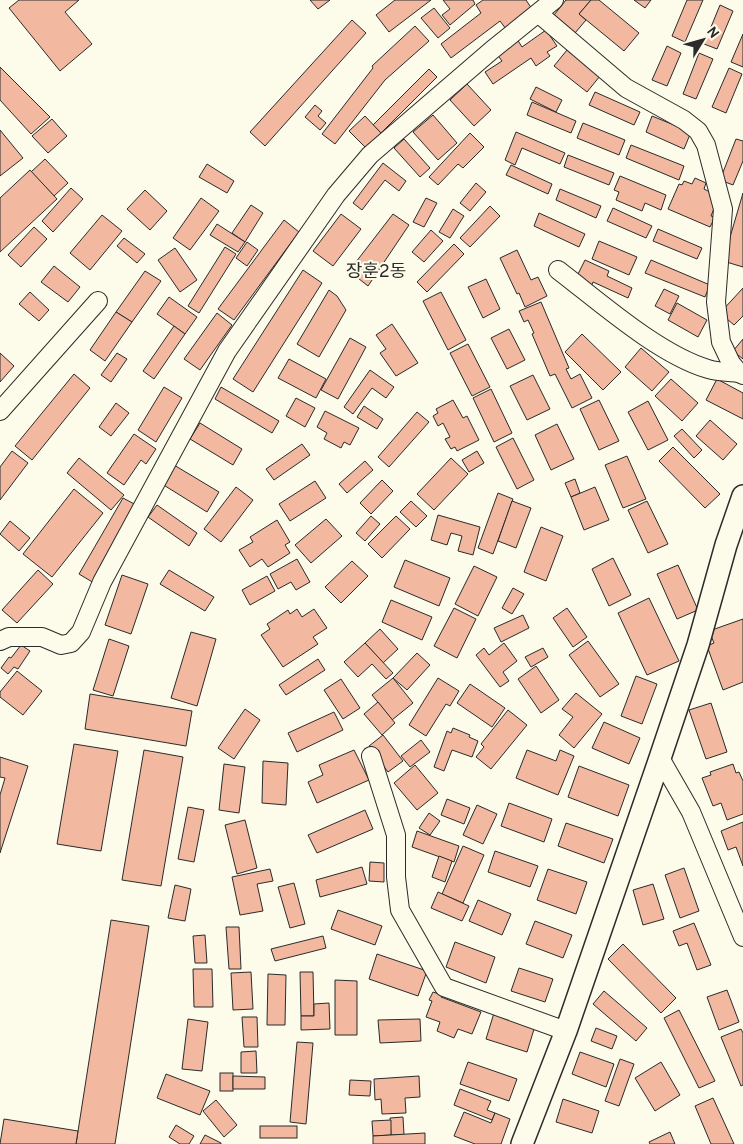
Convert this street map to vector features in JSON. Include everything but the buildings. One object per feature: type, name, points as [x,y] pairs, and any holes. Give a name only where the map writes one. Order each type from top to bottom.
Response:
[{"type":"street","points":[[0,641],[9,637],[42,637],[60,644],[71,643],[81,632],[102,582],[227,351],[336,195],[370,155],[492,50],[554,0]]},
{"type":"street","points":[[539,14],[626,88],[684,120],[698,131],[706,145],[723,209],[716,302],[721,342],[731,363],[741,374]]},
{"type":"street","points":[[558,270],[642,334],[691,364],[711,370],[741,374]]},
{"type":"street","points":[[0,411],[98,301]]},
{"type":"street","points":[[522,1144],[566,1031],[734,542],[743,496]]},
{"type":"street","points":[[371,756],[396,835],[396,877],[400,910],[444,988],[566,1031]]},
{"type":"street","points":[[660,758],[691,812],[743,937]]},
{"type":"district","name":"장훈2동","points":[[376,272]]}]
